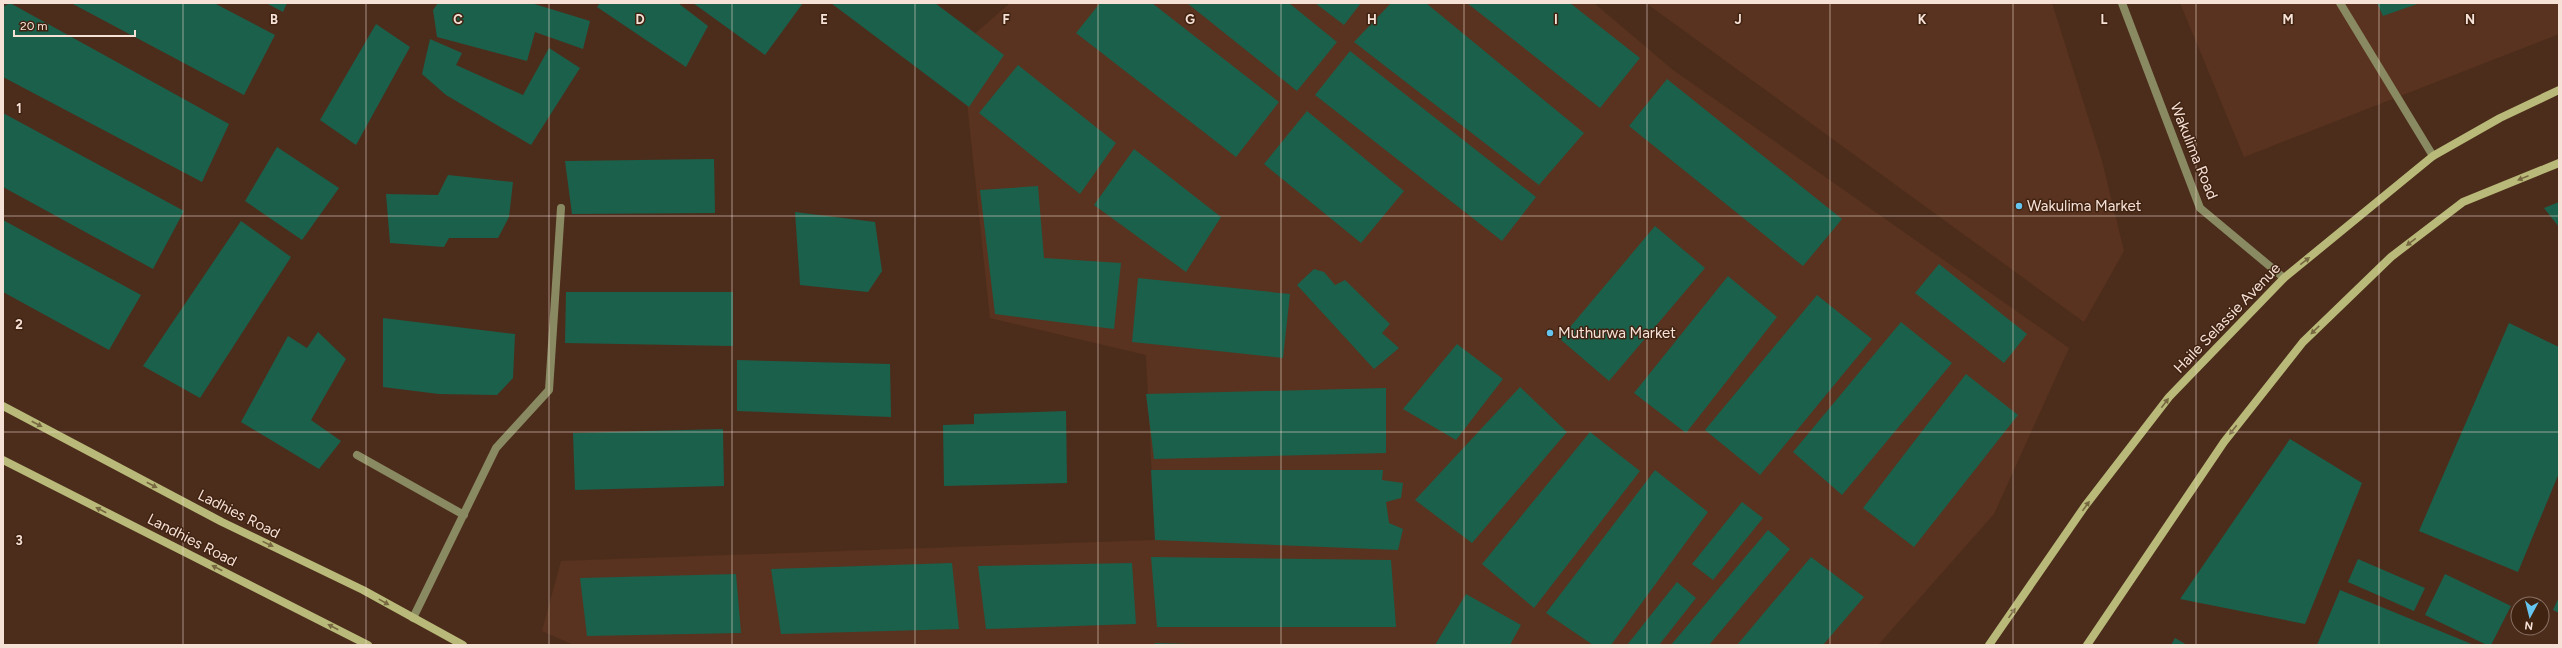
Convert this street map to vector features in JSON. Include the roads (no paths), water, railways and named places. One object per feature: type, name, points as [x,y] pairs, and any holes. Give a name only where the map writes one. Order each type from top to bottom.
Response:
[{"type":"main road","name":"Haile Selassie Avenue","points":[[1989,645],[2085,506],[2169,397],[2284,278],[2432,156],[2500,118],[2559,90]]},
{"type":"main road","points":[[2087,645],[2224,442],[2303,342],[2391,256],[2463,202],[2559,163]]},
{"type":"main road","name":"Ladhies Road","points":[[3,406],[222,522],[363,590],[463,645]]},
{"type":"main road","name":"Landhies Road","points":[[3,460],[368,645]]},
{"type":"lane","name":"Wakulima Road","points":[[2122,3],[2200,208],[2284,278]]},
{"type":"lane","points":[[2340,3],[2432,156]]},
{"type":"lane","points":[[413,618],[496,448],[549,390],[561,208]]},
{"type":"lane","points":[[357,455],[464,515]]},
{"type":"place","name":"Wakulima Market","points":[[2019,206]]},
{"type":"place","name":"Muthurwa Market","points":[[1550,333]]}]
